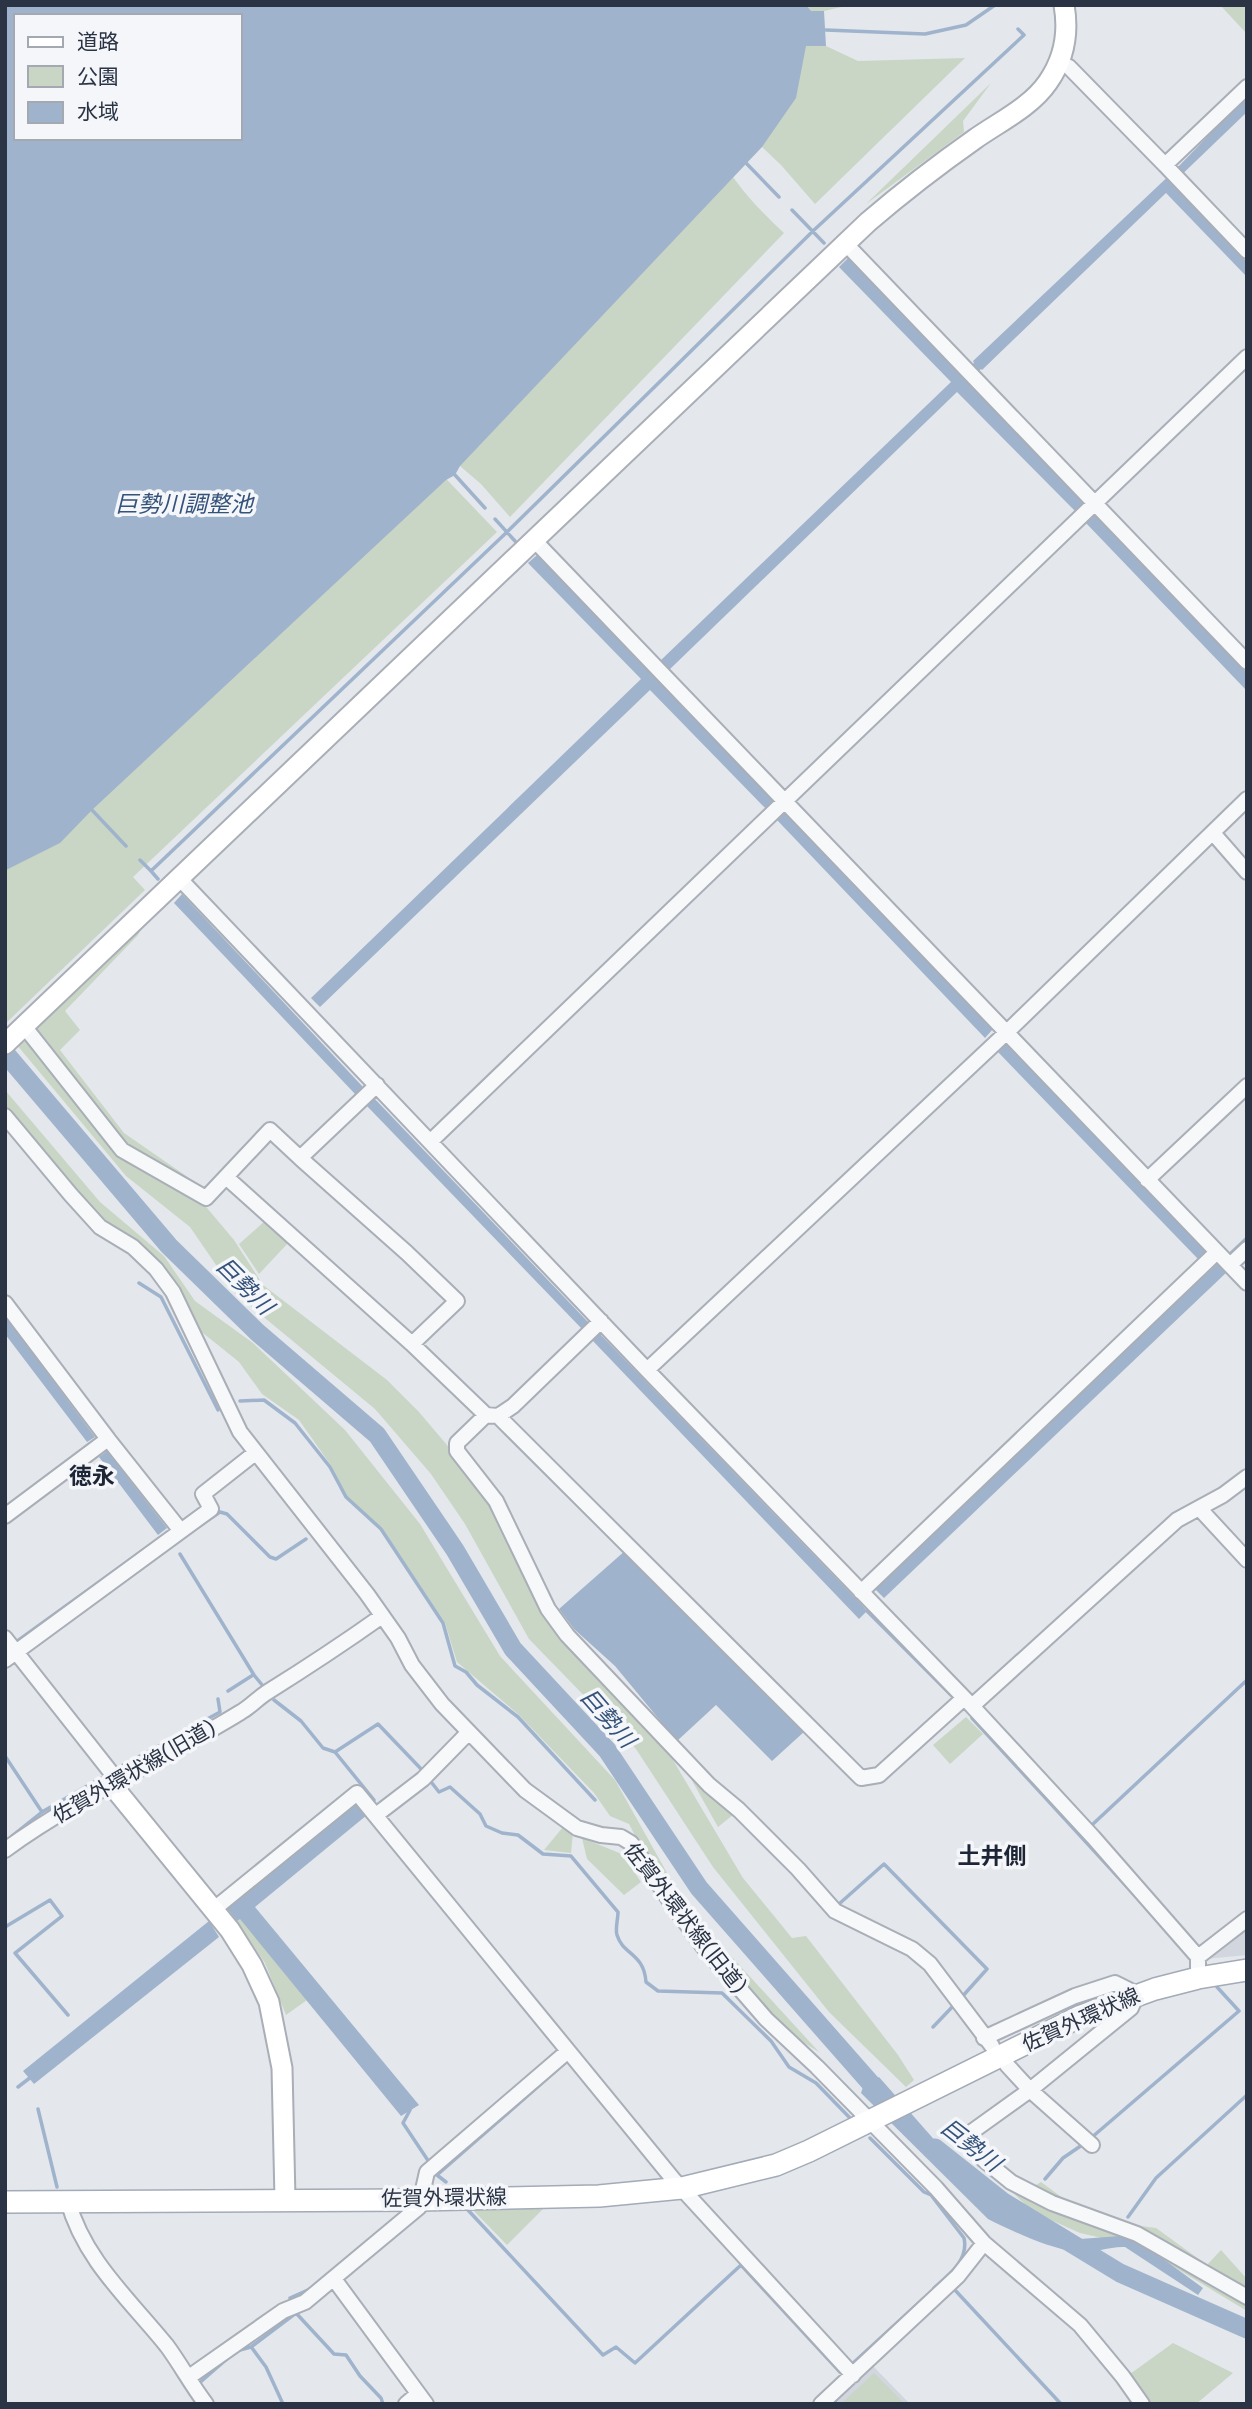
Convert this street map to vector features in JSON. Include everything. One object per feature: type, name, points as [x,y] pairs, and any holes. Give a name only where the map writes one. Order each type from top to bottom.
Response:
[{"type":"main road","name":"佐賀外環状線","points":[[5,2203],[420,2200],[599,2196],[682,2188],[776,2165],[870,2122],[1081,2016],[1198,1967],[1247,1970]]},
{"type":"street","points":[[5,1044],[846,244],[918,179],[1026,104],[1047,84],[1059,62],[1065,41],[1067,23],[1064,5]]},
{"type":"street","points":[[1059,62],[1069,67],[1247,251]]},
{"type":"street","points":[[1167,168],[1247,87]]},
{"type":"street","points":[[846,244],[970,371],[1087,509],[1247,662]]},
{"type":"street","points":[[431,1141],[1247,357]]},
{"type":"street","points":[[534,540],[659,670],[779,808],[999,1038],[1147,1180],[1211,1259],[1230,1265],[1247,1283]]},
{"type":"street","points":[[647,1370],[999,1038],[1247,799]]},
{"type":"street","points":[[1213,833],[1247,872]]},
{"type":"street","points":[[178,878],[306,1011],[369,1093],[431,1141],[594,1328],[647,1370],[968,1702],[1093,1837],[1198,1967],[1247,1919]]},
{"type":"street","points":[[24,1026],[122,1150],[206,1198],[270,1130],[457,1301],[412,1344]]},
{"type":"street","points":[[1147,1180],[1247,1086]]},
{"type":"street","points":[[300,1158],[369,1093]]},
{"type":"street","points":[[5,1116],[100,1227],[133,1247],[156,1269],[173,1293],[226,1407],[255,1453],[335,1551],[382,1616]]},
{"type":"street","points":[[226,1177],[492,1415],[861,1778],[879,1775],[968,1702],[1177,1520],[1223,1495],[1247,1477]]},
{"type":"street","points":[[1230,1265],[1247,1249]]},
{"type":"street","points":[[867,1598],[1211,1259]]},
{"type":"street","points":[[5,1303],[101,1444],[181,1531]]},
{"type":"street","points":[[594,1328],[513,1406],[492,1415],[457,1443],[457,1451],[496,1501],[548,1609],[567,1634],[709,1785],[739,1810],[798,1868],[835,1910],[912,1949],[930,1964],[988,2042],[1075,1996],[1115,1983],[1136,1994],[1131,2008],[1030,2090],[966,2136],[985,2160],[1011,2182],[1052,2203],[1137,2234],[1247,2297]]},
{"type":"street","points":[[5,1516],[101,1444]]},
{"type":"street","points":[[10,1656],[211,1509],[203,1494],[255,1453]]},
{"type":"street","points":[[1199,1508],[1247,1560]]},
{"type":"street","name":"佐賀外環状線(旧道)","points":[[7,1845],[242,1711],[382,1616],[427,1684],[525,1790],[577,1828],[621,1837],[631,1843],[702,1945],[766,2019],[936,2188],[984,2243],[1080,2325],[1142,2404]]},
{"type":"street","points":[[5,1639],[10,1656],[114,1782],[230,1930],[252,1965],[269,2002],[282,2068],[285,2199]]},
{"type":"street","points":[[370,1808],[427,1776],[469,1732]]},
{"type":"street","points":[[213,1910],[357,1793],[682,2188],[848,2370]]},
{"type":"street","points":[[68,2201],[86,2245],[102,2270],[167,2346],[194,2393],[283,2311],[305,2302],[419,2207],[427,2172],[568,2051]]},
{"type":"street","points":[[1007,2065],[1030,2090],[1088,2141]]},
{"type":"street","points":[[821,2404],[848,2370],[958,2276],[984,2243]]},
{"type":"street","points":[[334,2279],[422,2399],[406,2404]]},
{"type":"shaded area","points":[[1247,1927],[1247,1955],[1205,1959]]},
{"type":"shaded area","points":[[871,2364],[910,2404],[828,2404]]},
{"type":"green space","points":[[499,5],[850,5],[811,11],[806,45],[826,46],[858,61],[965,58],[815,204],[762,147]]},
{"type":"green space","points":[[1220,5],[1247,5],[1247,34]]},
{"type":"green space","points":[[991,83],[963,121],[964,132],[866,204]]},
{"type":"green space","points":[[714,147],[746,193],[784,233],[510,517],[481,484],[460,466],[408,439],[497,532],[133,877],[145,890],[5,1024],[5,661]]},
{"type":"green space","points":[[149,916],[138,935],[65,1011],[80,1030],[60,1050],[124,1133],[205,1189],[202,1202],[234,1240],[263,1285],[387,1380],[447,1445],[492,1510],[550,1623],[670,1755],[743,1878],[792,1938],[806,1936],[898,2055],[914,2080],[906,2087],[829,2012],[713,1867],[636,1749],[529,1639],[465,1524],[431,1474],[375,1409],[236,1294],[190,1227],[126,1176],[17,1045]]},
{"type":"green space","points":[[5,1090],[100,1202],[164,1256],[195,1301],[253,1343],[345,1430],[420,1524],[500,1656],[615,1780],[676,1889],[698,1920],[819,2052],[785,2031],[694,1930],[647,1859],[629,1824],[610,1816],[594,1793],[519,1715],[457,1662],[445,1623],[382,1528],[346,1496],[332,1467],[299,1420],[262,1394],[239,1362],[198,1329],[172,1280],[99,1218],[5,1106]]},
{"type":"green space","points":[[266,1220],[289,1242],[259,1274],[239,1244]]},
{"type":"green space","points":[[966,1717],[983,1734],[950,1764],[933,1745]]},
{"type":"green space","points":[[690,1777],[734,1814],[718,1827]]},
{"type":"green space","points":[[563,1827],[573,1832],[571,1853],[544,1850]]},
{"type":"green space","points":[[582,1838],[622,1854],[641,1882],[624,1895],[587,1859]]},
{"type":"green space","points":[[240,1918],[307,2000],[286,2015],[265,1963],[237,1921]]},
{"type":"green space","points":[[980,2161],[1031,2188],[1041,2182],[1079,2210],[1118,2223],[1156,2228],[1207,2265],[1221,2250],[1247,2279],[1247,2311],[1141,2247],[1080,2233],[1033,2212]]},
{"type":"green space","points":[[545,2207],[507,2245],[472,2209]]},
{"type":"green space","points":[[1173,2343],[1233,2373],[1196,2404],[1149,2404],[1130,2374]]},
{"type":"green space","points":[[874,2373],[905,2404],[841,2404]]},
{"type":"water","name":"巨勢川調整池","points":[[5,5],[806,5],[811,11],[824,11],[826,46],[806,46],[796,98],[762,147],[460,466],[455,475],[446,480],[92,810],[60,843],[6,870]]},
{"type":"water","points":[[1247,96],[1247,112],[1172,184],[1247,262],[1247,277],[1166,193],[982,370],[967,381],[1084,503],[1075,511],[957,392],[669,670],[660,661],[951,382],[839,267],[848,258],[961,375],[1177,168]]},
{"type":"water","points":[[1095,514],[1247,673],[1247,691],[1085,522]]},
{"type":"water","points":[[537,555],[776,801],[767,810],[650,690],[320,1007],[311,998],[641,679],[528,563]]},
{"type":"water","points":[[786,812],[993,1029],[985,1038],[777,820]]},
{"type":"water","points":[[182,894],[363,1087],[356,1095],[174,903]]},
{"type":"water","points":[[1007,1043],[1207,1251],[1198,1259],[998,1052]]},
{"type":"water","points":[[374,1098],[588,1322],[582,1329],[366,1105]]},
{"type":"water","points":[[1219,1262],[1228,1271],[884,1598],[874,1588]]},
{"type":"water","points":[[5,1316],[95,1437],[87,1442],[5,1334]]},
{"type":"water","points":[[599,1333],[863,1606],[867,1611],[859,1619],[592,1340]]},
{"type":"water","points":[[107,1451],[167,1528],[158,1535],[99,1457]]},
{"type":"water","points":[[626,1550],[805,1731],[772,1761],[716,1705],[677,1741],[615,1666],[574,1629],[559,1609]]},
{"type":"water","points":[[358,1800],[367,1815],[255,1907],[419,2105],[401,2116],[240,1919],[237,1921],[226,1907]]},
{"type":"water","points":[[209,1921],[219,1937],[34,2084],[23,2071]]},
{"type":"water","points":[[879,2077],[938,2144],[945,2148],[954,2164],[993,2203],[1008,2214],[1059,2236],[1080,2239],[1120,2236],[1140,2242],[1203,2288],[1198,2295],[1125,2247],[1088,2252],[1065,2250],[1030,2239],[988,2219],[861,2093],[863,2087]]},
{"type":"waterway","points":[[826,30],[925,34],[966,25],[995,5]]},
{"type":"waterway","points":[[158,879],[151,871],[507,532],[813,231],[1024,35],[1018,29]]},
{"type":"waterway","points":[[746,163],[779,197]]},
{"type":"waterway","points":[[792,210],[824,243]]},
{"type":"waterway","points":[[455,475],[485,508]]},
{"type":"waterway","points":[[495,519],[515,541]]},
{"type":"waterway","points":[[92,810],[126,846]]},
{"type":"waterway","points":[[140,860],[151,871]]},
{"type":"waterway","name":"巨勢川","points":[[5,1053],[169,1246],[257,1332],[377,1435],[455,1550],[513,1649],[607,1750],[699,1888],[888,2103]]},
{"type":"waterway","points":[[1229,1255],[1247,1238]]},
{"type":"waterway","points":[[139,1283],[161,1297],[218,1410]]},
{"type":"waterway","points":[[240,1401],[264,1400],[295,1423],[330,1467],[346,1497],[381,1529],[443,1623],[455,1666],[466,1672],[477,1685],[518,1717],[595,1800]]},
{"type":"waterway","points":[[1177,1512],[1198,1501]]},
{"type":"waterway","points":[[198,1527],[220,1512],[227,1514],[270,1557],[276,1559],[306,1539]]},
{"type":"waterway","points":[[16,1642],[163,1536]]},
{"type":"waterway","points":[[180,1554],[263,1686]]},
{"type":"waterway","points":[[867,1611],[953,1697]]},
{"type":"waterway","points":[[228,1691],[253,1675]]},
{"type":"waterway","points":[[1093,1824],[1247,1680]]},
{"type":"waterway","points":[[191,1728],[220,1712],[218,1699]]},
{"type":"waterway","points":[[274,1700],[301,1721],[323,1748],[335,1752],[378,1724],[424,1772]]},
{"type":"waterway","points":[[972,1718],[1141,1902]]},
{"type":"waterway","points":[[123,1765],[174,1738]]},
{"type":"waterway","points":[[335,1752],[374,1800],[369,1803]]},
{"type":"waterway","points":[[5,1756],[42,1812]]},
{"type":"waterway","points":[[12,1836],[42,1812],[101,1778]]},
{"type":"waterway","points":[[428,1778],[439,1792],[450,1787],[480,1814],[486,1826],[502,1833],[518,1835],[543,1854],[571,1856],[618,1912],[617,1935],[624,1947],[638,1960],[646,1982],[658,1991],[722,1993],[771,2041],[789,2067],[816,2083],[850,2118]]},
{"type":"waterway","points":[[839,1904],[884,1864],[987,1969],[961,1998]]},
{"type":"waterway","points":[[5,1927],[50,1900],[62,1916],[15,1953],[68,2015]]},
{"type":"waterway","points":[[1091,2138],[1239,2011],[1217,1987]]},
{"type":"waterway","points":[[933,2027],[956,2003]]},
{"type":"waterway","points":[[446,2182],[437,2175],[566,2062]]},
{"type":"waterway","points":[[18,2087],[31,2077]]},
{"type":"waterway","points":[[1128,2217],[1156,2178],[1247,2095]]},
{"type":"waterway","points":[[38,2109],[57,2187]]},
{"type":"waterway","points":[[410,2110],[403,2123],[429,2162]]},
{"type":"waterway","points":[[870,2138],[924,2192],[931,2195],[964,2238],[961,2260],[934,2288]]},
{"type":"waterway","points":[[1045,2179],[1063,2158],[1085,2143]]},
{"type":"waterway","name":"巨勢川","points":[[935,2148],[1002,2201],[1120,2273],[1247,2329]]},
{"type":"waterway","points":[[467,2209],[603,2355],[616,2347],[635,2363],[741,2265],[840,2372],[844,2369]]},
{"type":"waterway","points":[[100,2277],[106,2285]]},
{"type":"waterway","points":[[290,2298],[310,2289]]},
{"type":"waterway","points":[[954,2289],[1061,2404]]},
{"type":"waterway","points":[[851,2365],[924,2298]]},
{"type":"waterway","points":[[197,2385],[236,2351],[251,2347],[296,2313],[334,2354],[346,2355],[383,2404]]},
{"type":"waterway","points":[[252,2348],[266,2367],[283,2404]]},
{"type":"district","name":"徳永","points":[[92,1476]]},
{"type":"district","name":"土井側","points":[[992,1856]]}]
